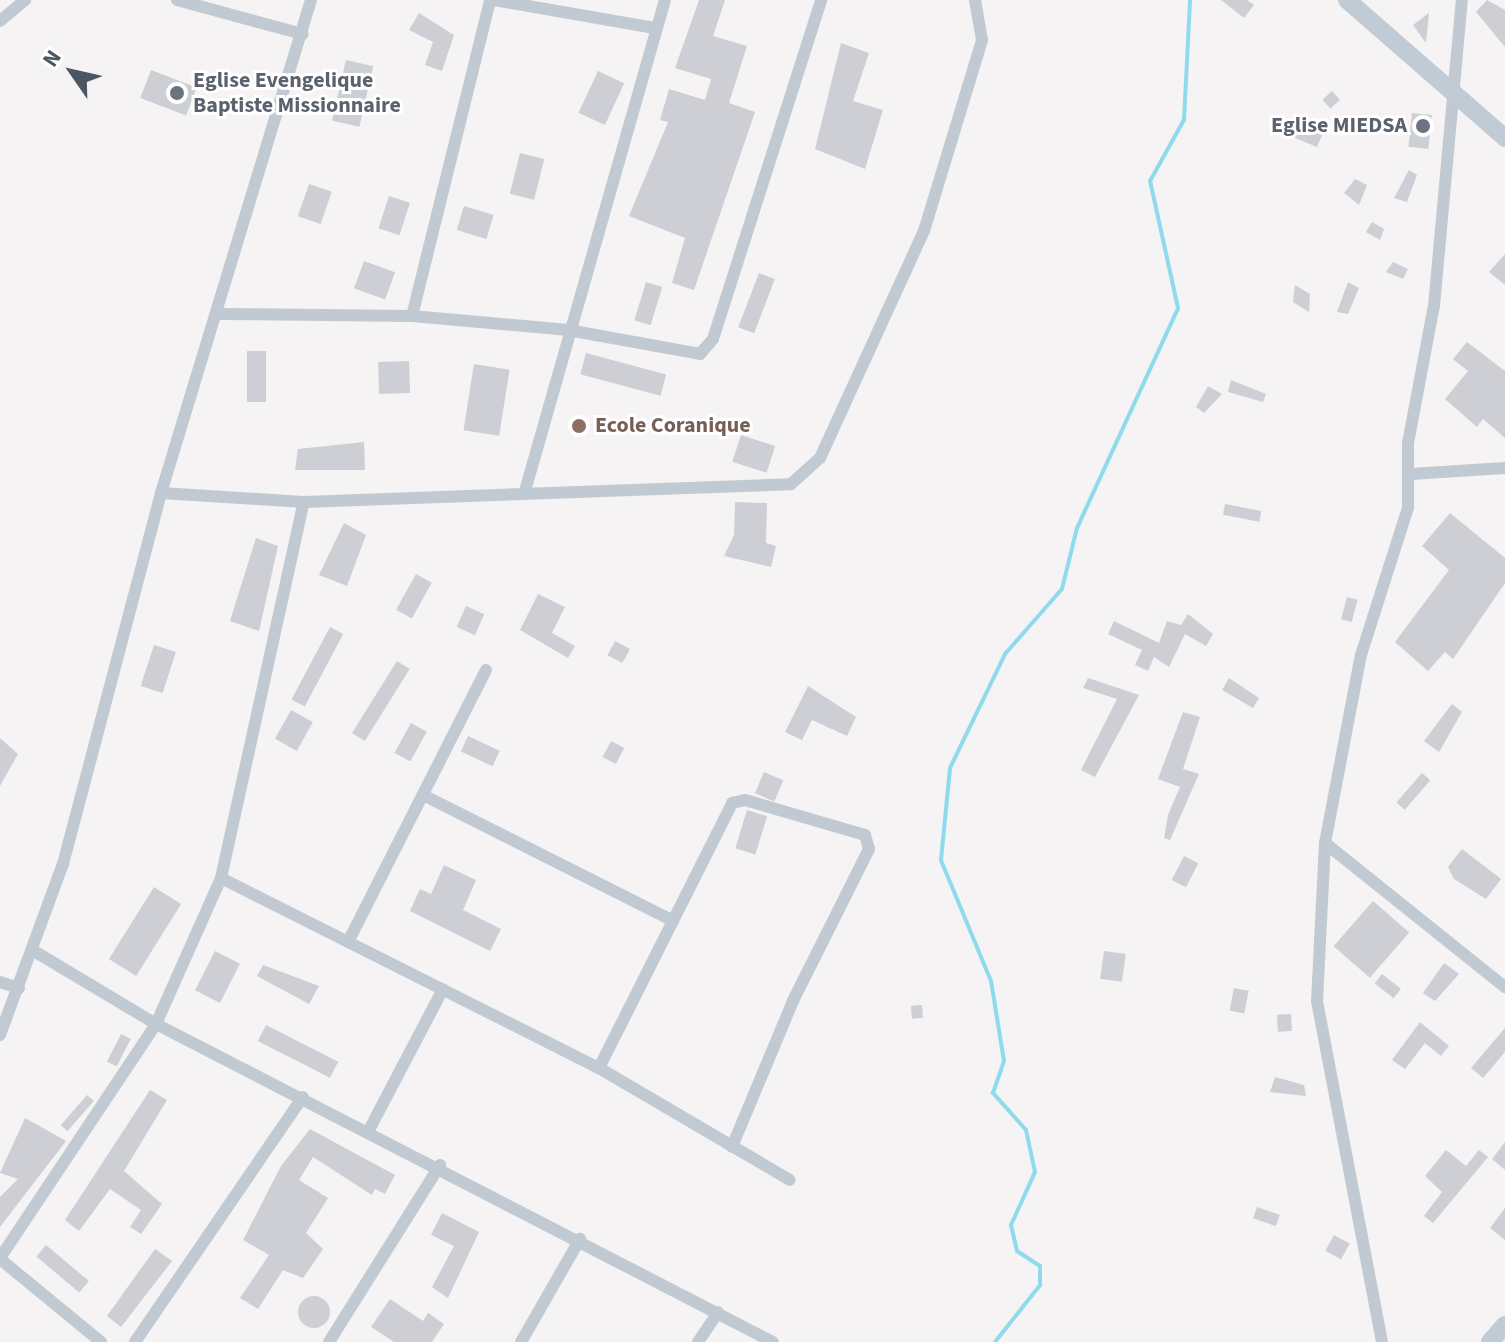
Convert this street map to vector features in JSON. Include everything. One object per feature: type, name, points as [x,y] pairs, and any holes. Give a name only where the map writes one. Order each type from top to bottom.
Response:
[{"type":"street","points":[[0,21],[25,0]]},
{"type":"street","points":[[177,0],[302,34]]},
{"type":"street","points":[[0,1035],[34,951],[161,493],[221,314],[311,0]]},
{"type":"street","points":[[412,316],[492,0],[655,28]]},
{"type":"street","points":[[525,491],[568,330],[665,0]]},
{"type":"street","points":[[221,314],[412,316],[568,330],[693,354],[708,349],[821,0]]},
{"type":"street","points":[[161,493],[304,502],[525,491],[774,488],[807,473],[924,231],[982,40],[975,0]]},
{"type":"street","points":[[1347,0],[1505,138]]},
{"type":"street","points":[[1382,1342],[1317,1001],[1325,843],[1361,655],[1394,566],[1411,474],[1408,443],[1449,166],[1451,90],[1462,0]]},
{"type":"street","points":[[1411,474],[1505,468]]},
{"type":"street","points":[[101,1342],[0,1258],[156,1024],[221,878],[304,502]]},
{"type":"street","points":[[348,942],[486,670]]},
{"type":"street","points":[[423,795],[673,921]]},
{"type":"street","points":[[599,1068],[737,799],[869,839],[732,1147]]},
{"type":"street","points":[[1325,843],[1505,987]]},
{"type":"street","points":[[221,878],[599,1068],[790,1180]]},
{"type":"street","points":[[34,951],[156,1024],[440,1165],[773,1342]]},
{"type":"street","points":[[0,982],[19,988]]},
{"type":"street","points":[[369,1130],[443,989]]},
{"type":"street","points":[[135,1342],[303,1097]]},
{"type":"street","points":[[329,1342],[440,1165]]},
{"type":"street","points":[[521,1342],[580,1239]]},
{"type":"street","points":[[698,1342],[718,1312]]},
{"type":"street","points":[[1490,1342],[1505,1325]]},
{"type":"building","points":[[699,0],[725,0],[713,36],[747,46],[729,103],[755,112],[694,290],[672,283],[685,238],[629,216],[668,122],[660,120],[669,89],[705,100],[711,79],[675,68]]},
{"type":"building","points":[[1221,0],[1247,0],[1254,5],[1244,18]]},
{"type":"building","points":[[1487,0],[1505,10],[1505,47],[1476,12]]},
{"type":"building","points":[[419,13],[454,35],[442,71],[425,65],[433,42],[409,30]]},
{"type":"building","points":[[1429,13],[1426,43],[1413,25]]},
{"type":"building","points":[[841,43],[869,53],[853,101],[883,110],[865,169],[815,149]]},
{"type":"building","points":[[346,60],[373,66],[359,127],[332,120]]},
{"type":"building","points":[[151,70],[197,88],[186,116],[140,98]]},
{"type":"building","points":[[598,71],[624,83],[605,125],[579,113]]},
{"type":"building","points":[[1332,91],[1340,100],[1330,109],[1322,100]]},
{"type":"building","points":[[1412,113],[1432,115],[1428,149],[1408,147]]},
{"type":"building","points":[[1297,118],[1326,126],[1317,147],[1288,135]]},
{"type":"building","points":[[520,153],[544,159],[534,200],[510,194]]},
{"type":"building","points":[[1409,170],[1417,175],[1407,202],[1394,198]]},
{"type":"building","points":[[1355,179],[1367,185],[1359,205],[1344,193]]},
{"type":"building","points":[[309,184],[332,192],[321,224],[298,216]]},
{"type":"building","points":[[389,196],[410,203],[399,235],[378,228]]},
{"type":"building","points":[[464,206],[494,215],[486,239],[457,230]]},
{"type":"building","points":[[1372,222],[1384,229],[1380,240],[1366,232]]},
{"type":"building","points":[[1505,254],[1505,285],[1489,272]]},
{"type":"building","points":[[364,261],[395,272],[385,300],[354,288]]},
{"type":"building","points":[[1393,262],[1408,269],[1403,279],[1386,272]]},
{"type":"building","points":[[759,273],[775,279],[754,333],[738,327]]},
{"type":"building","points":[[646,282],[662,287],[651,325],[634,320]]},
{"type":"building","points":[[1348,282],[1359,288],[1348,314],[1337,312]]},
{"type":"building","points":[[1295,285],[1310,294],[1309,312],[1293,302]]},
{"type":"building","points":[[1467,342],[1505,371],[1505,438],[1483,419],[1477,427],[1445,399],[1468,371],[1453,359]]},
{"type":"building","points":[[247,351],[266,351],[266,402],[247,402]]},
{"type":"building","points":[[586,353],[666,374],[660,396],[580,374]]},
{"type":"building","points":[[409,361],[410,393],[379,394],[378,362]]},
{"type":"building","points":[[474,364],[510,370],[499,436],[464,430]]},
{"type":"building","points":[[1231,380],[1266,394],[1263,402],[1228,392]]},
{"type":"building","points":[[1208,386],[1222,394],[1204,413],[1196,407]]},
{"type":"building","points":[[741,435],[775,446],[767,473],[732,462]]},
{"type":"building","points":[[364,442],[365,470],[295,470],[298,449]]},
{"type":"building","points":[[735,502],[767,503],[766,543],[776,546],[771,567],[724,556],[734,535]]},
{"type":"building","points":[[1225,504],[1261,511],[1259,522],[1223,515]]},
{"type":"building","points":[[1450,513],[1505,558],[1505,583],[1453,659],[1445,652],[1428,671],[1395,642],[1449,570],[1422,546]]},
{"type":"building","points":[[344,523],[366,535],[347,586],[319,575]]},
{"type":"building","points":[[256,538],[278,546],[259,631],[230,621]]},
{"type":"building","points":[[416,574],[432,583],[412,619],[396,610]]},
{"type":"building","points":[[538,594],[565,607],[552,633],[575,646],[568,658],[520,630]]},
{"type":"building","points":[[1347,597],[1358,600],[1352,622],[1341,619]]},
{"type":"building","points":[[466,606],[484,614],[475,635],[457,627]]},
{"type":"building","points":[[1188,614],[1213,634],[1206,646],[1185,634],[1169,667],[1154,657],[1148,671],[1135,665],[1142,650],[1108,634],[1114,621],[1159,643],[1167,621],[1181,625]]},
{"type":"building","points":[[330,627],[343,634],[305,706],[292,699]]},
{"type":"building","points":[[615,641],[630,649],[622,663],[607,655]]},
{"type":"building","points":[[154,645],[176,652],[163,693],[141,686]]},
{"type":"building","points":[[397,661],[410,669],[365,741],[352,733]]},
{"type":"building","points":[[1088,678],[1139,695],[1095,777],[1081,770],[1117,699],[1083,688]]},
{"type":"building","points":[[1229,678],[1259,698],[1253,708],[1222,690]]},
{"type":"building","points":[[808,686],[856,717],[847,736],[812,720],[802,740],[785,732]]},
{"type":"building","points":[[1452,704],[1462,712],[1439,752],[1424,741]]},
{"type":"building","points":[[291,710],[313,722],[297,751],[275,739]]},
{"type":"building","points":[[1183,712],[1200,717],[1183,769],[1199,774],[1170,840],[1164,838],[1168,815],[1180,787],[1158,779]]},
{"type":"building","points":[[411,723],[427,732],[410,761],[395,753]]},
{"type":"building","points":[[468,736],[500,751],[493,766],[461,751]]},
{"type":"building","points":[[0,738],[18,754],[0,786]]},
{"type":"building","points":[[611,741],[624,748],[616,764],[603,757]]},
{"type":"building","points":[[764,772],[783,780],[774,801],[755,793]]},
{"type":"building","points":[[1422,773],[1430,780],[1405,810],[1396,802]]},
{"type":"building","points":[[747,810],[767,816],[755,854],[735,848]]},
{"type":"building","points":[[1462,849],[1501,879],[1486,899],[1454,879],[1448,867]]},
{"type":"building","points":[[1184,856],[1198,863],[1186,887],[1172,880]]},
{"type":"building","points":[[444,865],[476,880],[463,910],[501,929],[490,951],[410,911],[420,889],[431,894]]},
{"type":"building","points":[[154,887],[181,904],[136,976],[109,959]]},
{"type":"building","points":[[1373,901],[1409,932],[1370,978],[1334,946]]},
{"type":"building","points":[[215,951],[240,964],[220,1003],[195,990]]},
{"type":"building","points":[[1104,951],[1126,954],[1122,982],[1100,979]]},
{"type":"building","points":[[1444,963],[1459,974],[1435,1001],[1423,993]]},
{"type":"building","points":[[263,965],[319,986],[309,1004],[257,976]]},
{"type":"building","points":[[1382,974],[1401,989],[1394,998],[1375,983]]},
{"type":"building","points":[[1234,988],[1249,991],[1244,1013],[1230,1011]]},
{"type":"building","points":[[922,1005],[923,1018],[912,1019],[911,1006]]},
{"type":"building","points":[[1291,1014],[1292,1031],[1278,1032],[1277,1015]]},
{"type":"building","points":[[1420,1022],[1449,1046],[1441,1056],[1425,1043],[1405,1069],[1392,1060]]},
{"type":"building","points":[[266,1025],[338,1062],[330,1078],[258,1041]]},
{"type":"building","points":[[1505,1028],[1505,1052],[1483,1078],[1471,1068]]},
{"type":"building","points":[[121,1034],[131,1039],[117,1067],[107,1062]]},
{"type":"building","points":[[1275,1077],[1304,1085],[1306,1096],[1270,1092]]},
{"type":"building","points":[[150,1090],[167,1100],[124,1171],[162,1204],[141,1234],[130,1227],[141,1210],[110,1189],[79,1231],[65,1220]]},
{"type":"building","points":[[87,1095],[94,1101],[68,1131],[61,1125]]},
{"type":"building","points":[[25,1118],[66,1141],[0,1227],[0,1197],[18,1179],[0,1173]]},
{"type":"building","points":[[310,1129],[395,1175],[385,1194],[375,1189],[372,1195],[313,1157],[299,1180],[328,1198],[306,1233],[323,1249],[303,1278],[283,1270],[258,1309],[240,1298],[269,1255],[243,1240],[281,1166]]},
{"type":"building","points":[[1505,1142],[1505,1170],[1492,1159]]},
{"type":"building","points":[[1446,1150],[1466,1166],[1479,1150],[1488,1157],[1433,1223],[1424,1216],[1442,1192],[1425,1176]]},
{"type":"building","points":[[1257,1207],[1280,1215],[1276,1226],[1253,1218]]},
{"type":"building","points":[[1505,1208],[1505,1240],[1490,1228]]},
{"type":"building","points":[[442,1213],[479,1232],[448,1298],[432,1287],[454,1246],[431,1235]]},
{"type":"building","points":[[1334,1235],[1350,1244],[1341,1259],[1325,1251]]},
{"type":"building","points":[[46,1245],[89,1281],[79,1292],[36,1256]]},
{"type":"building","points":[[155,1249],[172,1261],[121,1327],[107,1316]]},
{"type":"building","points":[[314,1296],[325,1301],[330,1312],[325,1323],[314,1328],[303,1323],[298,1312],[303,1301]]},
{"type":"building","points":[[390,1299],[423,1321],[428,1313],[444,1324],[432,1342],[394,1342],[371,1327]]},
{"type":"waterway","points":[[995,1342],[1040,1285],[1040,1266],[1017,1251],[1011,1225],[1035,1172],[1026,1130],[993,1093],[1004,1061],[991,981],[941,860],[950,768],[1005,654],[1062,589],[1077,528],[1178,308],[1150,181],[1184,120],[1190,0]]},
{"type":"place","name":"Eglise Evengelique Baptiste Missionnaire","points":[[177,93]]},
{"type":"place","name":"Eglise MIEDSA","points":[[1423,126]]},
{"type":"place","name":"Ecole Coranique","points":[[579,426]]}]
